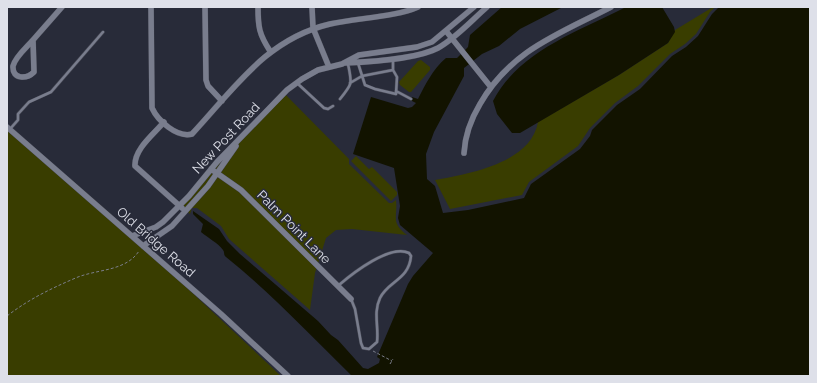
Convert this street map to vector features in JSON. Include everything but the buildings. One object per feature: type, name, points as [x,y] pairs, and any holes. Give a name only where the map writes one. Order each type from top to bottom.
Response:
[{"type":"street","points":[[33,40],[34,72],[28,77],[21,78],[15,74],[13,67],[15,60],[62,7]]},
{"type":"street","points":[[151,7],[152,108],[155,114],[164,122],[184,136],[192,134],[249,70],[270,51],[292,38],[313,28],[347,20],[403,12],[418,7]]},
{"type":"street","points":[[205,7],[206,80],[208,86],[222,101]]},
{"type":"street","points":[[258,7],[259,29],[261,36],[270,51]]},
{"type":"street","points":[[312,7],[313,28],[329,67]]},
{"type":"street","name":"New Post Road","points":[[345,63],[359,55],[424,45],[438,38],[474,7]]},
{"type":"street","name":"New Post Road","points":[[132,236],[156,227],[179,206],[243,135],[296,83],[318,70],[345,63],[358,63],[427,53],[439,47],[451,38],[487,7]]},
{"type":"street","points":[[464,153],[469,126],[490,86],[507,68],[529,50],[611,7]]},
{"type":"street","points":[[446,31],[490,86]]},
{"type":"street","points":[[164,122],[137,153],[134,159],[135,166],[185,211]]},
{"type":"street","name":"Old Bridge Road","points":[[8,128],[221,314],[288,376]]},
{"type":"street","points":[[143,246],[167,231],[218,174],[243,135]]},
{"type":"street","name":"Palm Point Lane","points":[[211,169],[241,190],[351,299]]},
{"type":"lane","points":[[8,128],[18,120],[18,114],[29,102],[51,92],[103,32]]},
{"type":"lane","points":[[358,63],[362,76],[368,86],[396,94],[397,78],[394,70],[393,58]]},
{"type":"lane","points":[[340,99],[348,92],[350,83],[345,63]]},
{"type":"lane","points":[[350,83],[362,76],[394,70]]},
{"type":"lane","points":[[296,83],[324,108],[333,106]]},
{"type":"lane","points":[[396,91],[411,99]]},
{"type":"lane","points":[[338,286],[352,274],[386,255],[399,251],[409,253],[411,256],[411,262],[402,278],[389,286],[380,297],[375,316],[377,342],[372,348],[363,348],[356,309],[351,299]]},
{"type":"path","points":[[7,316],[24,304],[55,287],[80,276],[130,261],[143,246]]},
{"type":"path","points":[[374,353],[392,361]]},
{"type":"path","points":[[390,364],[392,359]]},
{"type":"shaded area","points":[[502,7],[563,7],[520,29],[499,46],[482,54],[464,68],[464,76],[434,132],[426,154],[427,179],[435,186],[443,213],[468,210],[524,198],[531,184],[580,149],[590,136],[592,130],[617,105],[640,89],[672,56],[686,47],[698,36],[712,14],[719,7],[810,7],[810,376],[352,376],[275,300],[225,256],[224,251],[218,245],[201,232],[203,224],[193,214],[193,211],[219,229],[227,241],[240,254],[318,321],[338,340],[363,368],[368,369],[379,363],[380,359],[377,357],[408,284],[433,253],[400,225],[398,218],[400,206],[394,168],[353,154],[371,97],[408,108],[412,107],[416,103],[410,100],[412,97],[418,99],[430,77],[441,62],[446,58],[457,58],[468,47],[470,35]]},
{"type":"shaded area","points":[[626,7],[662,7],[674,27],[675,32],[668,43],[619,75],[520,133],[512,133],[497,114],[493,101],[504,84],[518,69],[552,44]]},
{"type":"shaded area","points":[[715,7],[710,12],[696,34],[685,44],[670,54],[638,86],[615,103],[590,128],[578,146],[529,182],[522,195],[450,209],[435,180],[481,170],[511,157],[524,148],[533,136],[538,122],[619,75],[668,43],[675,30]]},
{"type":"shaded area","points":[[421,60],[430,67],[430,70],[411,92],[409,92],[400,85],[399,82],[418,61]]},
{"type":"shaded area","points":[[282,91],[349,159],[349,164],[389,203],[396,200],[397,223],[407,235],[352,229],[336,230],[326,238],[315,273],[310,310],[229,239],[221,226],[197,208],[192,208],[190,214],[181,205]]},
{"type":"shaded area","points":[[7,128],[73,181],[146,245],[187,288],[281,376],[7,376]]},
{"type":"shaded area","points":[[356,156],[369,169],[372,167],[397,192],[397,195],[391,201],[351,161]]}]
